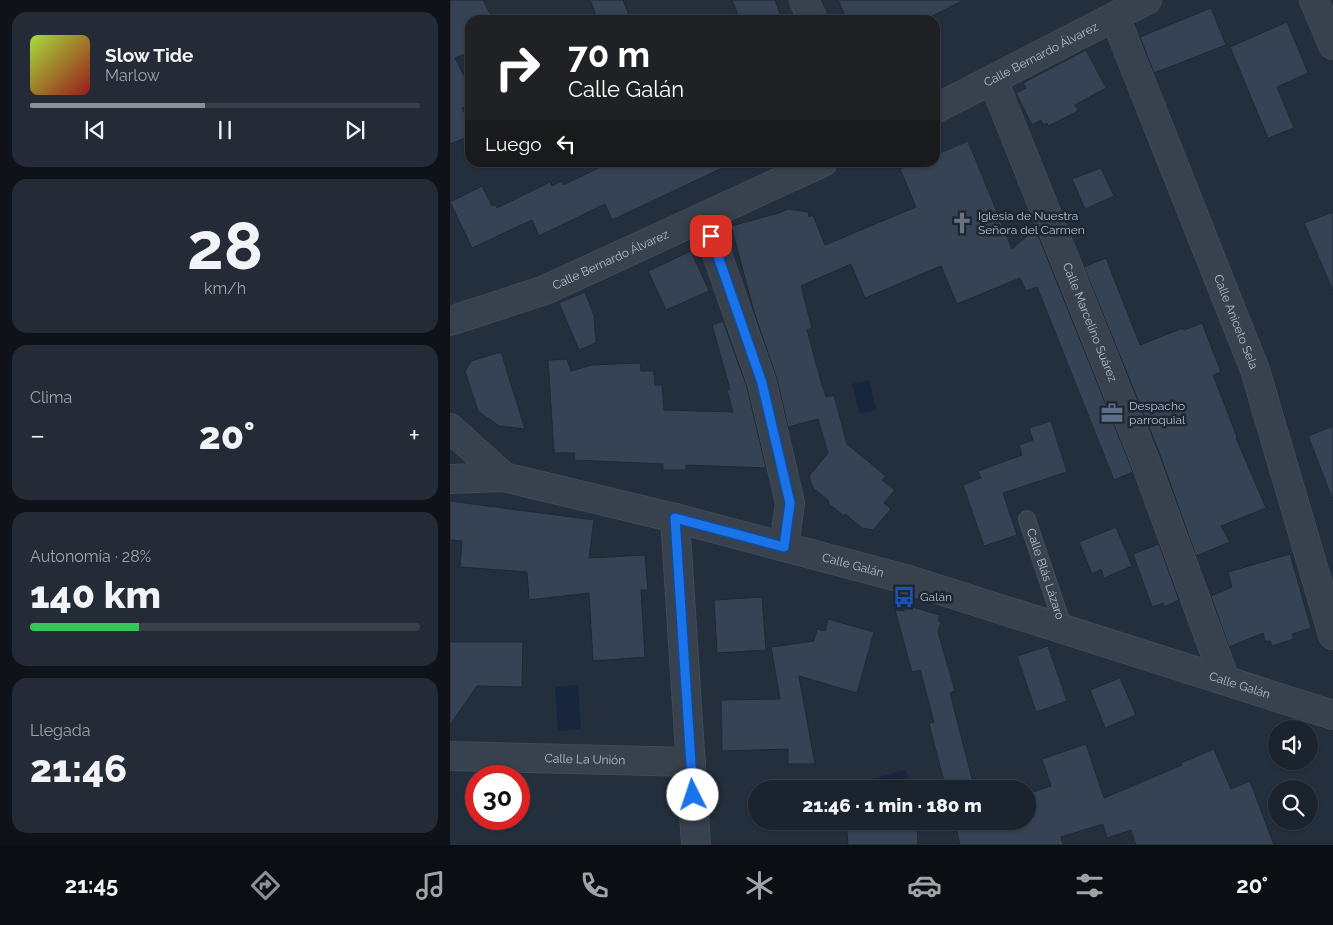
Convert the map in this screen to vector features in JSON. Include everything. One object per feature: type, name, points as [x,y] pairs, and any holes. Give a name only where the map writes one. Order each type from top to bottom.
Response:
[{"type":"street","points":[[804,0],[811,15]]},
{"type":"street","name":"Calle Bernardo Álvarez","points":[[940,106],[1147,0]]},
{"type":"street","points":[[1314,0],[1333,45]]},
{"type":"street","name":"Calle Aniceto Sela","points":[[1115,16],[1255,370],[1333,635]]},
{"type":"street","name":"Calle Marcelino Suárez","points":[[993,80],[1144,458],[1225,680]]},
{"type":"street","name":"Calle Bernardo Álvarez","points":[[450,321],[545,290],[812,167]]},
{"type":"street","points":[[704,217],[764,392],[790,503],[784,547]]},
{"type":"street","points":[[450,428],[504,477]]},
{"type":"street","name":"Calle Galán","points":[[450,479],[504,477],[675,518],[909,580],[1333,715]]},
{"type":"street","points":[[675,518],[696,845]]},
{"type":"street","name":"Calle La Unión","points":[[450,756],[691,762]]},
{"type":"lane","name":"Calle Blás Lázaro","points":[[1027,519],[1064,629]]},
{"type":"water","points":[[869,380],[876,410],[860,414],[852,384]]},
{"type":"water","points":[[578,685],[581,729],[558,731],[555,687]]},
{"type":"water","points":[[906,770],[908,780],[872,780]]},
{"type":"building","points":[[450,0],[483,0],[490,15],[465,15],[465,54],[455,58],[465,78],[465,107],[462,108],[465,114],[465,138],[450,144]]},
{"type":"building","points":[[590,0],[623,0],[629,15],[596,15]]},
{"type":"building","points":[[732,0],[775,0],[780,15],[738,15]]},
{"type":"building","points":[[838,0],[964,0],[934,15],[845,15]]},
{"type":"building","points":[[1211,8],[1226,45],[1154,73],[1140,37]]},
{"type":"building","points":[[1287,22],[1308,73],[1277,87],[1294,128],[1268,138],[1230,47]]},
{"type":"building","points":[[1086,50],[1106,88],[1075,105],[1078,111],[1048,126],[1047,123],[1043,125],[1041,120],[1032,125],[1016,93],[1026,88],[1023,83]]},
{"type":"building","points":[[968,141],[1012,249],[1028,235],[1038,235],[1133,472],[1114,480],[1037,287],[1026,291],[1020,278],[957,304],[941,266],[865,298],[851,264],[801,286],[812,328],[807,330],[822,385],[826,397],[834,395],[847,444],[886,476],[882,480],[895,490],[884,503],[891,509],[873,530],[862,528],[828,503],[829,501],[813,488],[809,476],[828,453],[818,419],[788,427],[777,379],[755,315],[731,226],[788,209],[808,212],[809,217],[813,215],[825,245],[916,207],[900,169],[905,167],[940,167],[940,153]]},
{"type":"building","points":[[601,167],[724,167],[612,220],[605,204],[539,236],[532,220],[472,248],[450,202],[482,186],[492,206],[495,204],[497,208],[550,182],[552,186],[562,181],[563,185]]},
{"type":"building","points":[[1101,168],[1114,196],[1085,209],[1072,179]]},
{"type":"building","points":[[1333,212],[1333,291],[1304,223]]},
{"type":"building","points":[[691,251],[709,291],[666,310],[648,271]]},
{"type":"building","points":[[1106,258],[1140,345],[1183,328],[1184,330],[1202,323],[1221,372],[1213,375],[1236,438],[1266,508],[1221,526],[1230,542],[1196,556],[1159,452],[1084,267]]},
{"type":"building","points":[[585,292],[594,316],[596,343],[579,350],[559,303]]},
{"type":"building","points":[[723,321],[747,387],[766,468],[686,465],[686,470],[663,470],[663,464],[574,460],[575,453],[554,453],[548,360],[567,359],[571,371],[592,365],[640,363],[641,371],[654,371],[655,385],[662,385],[664,410],[733,412],[727,390],[730,389],[712,325]]},
{"type":"building","points":[[501,352],[525,429],[499,426],[478,411],[465,371],[471,361]]},
{"type":"building","points":[[1051,421],[1067,472],[1003,493],[1017,535],[984,546],[963,485],[981,478],[978,471],[1022,455],[1019,445],[1033,440],[1029,428]]},
{"type":"building","points":[[1333,426],[1333,497],[1332,498],[1308,436]]},
{"type":"building","points":[[450,501],[594,520],[589,558],[645,555],[648,590],[641,590],[645,657],[593,661],[589,593],[529,600],[527,572],[460,567],[462,541],[450,540]]},
{"type":"building","points":[[1116,527],[1132,566],[1104,578],[1101,569],[1092,574],[1079,542]]},
{"type":"building","points":[[1159,544],[1179,600],[1164,607],[1163,603],[1152,607],[1133,554]]},
{"type":"building","points":[[1290,554],[1311,628],[1292,634],[1294,639],[1272,646],[1270,641],[1265,641],[1263,633],[1229,647],[1211,596],[1232,587],[1228,572]]},
{"type":"building","points":[[762,597],[766,650],[717,653],[714,600]]},
{"type":"building","points":[[905,605],[940,615],[938,621],[941,622],[938,632],[955,691],[950,693],[972,780],[944,780],[929,724],[934,722],[920,670],[912,672],[895,610],[904,611]]},
{"type":"building","points":[[828,619],[874,632],[857,693],[799,676],[815,764],[788,764],[788,749],[722,751],[721,700],[780,699],[771,647],[814,641],[817,629],[825,631]]},
{"type":"building","points":[[450,642],[523,642],[522,687],[477,686],[450,725]]},
{"type":"building","points":[[1048,646],[1067,701],[1036,712],[1017,656]]},
{"type":"building","points":[[1120,678],[1136,715],[1105,728],[1090,690]]},
{"type":"building","points":[[1086,744],[1104,798],[1182,765],[1181,763],[1214,749],[1231,789],[1250,781],[1274,845],[1136,845],[1131,830],[1107,838],[1103,824],[1061,837],[1063,845],[960,845],[956,830],[1036,830],[1036,791],[1051,786],[1042,759]]},
{"type":"building","points":[[847,830],[917,830],[918,845],[848,845]]},
{"type":"place","name":"Iglesia de Nuestra Señora del Carmen","points":[[962,223]]},
{"type":"place","name":"Despacho parroquial","points":[[1112,413]]},
{"type":"place","name":"Galán","points":[[904,597]]},
{"type":"route","points":[[693,795],[675,518],[784,547],[790,503],[762,383],[711,236]]}]
